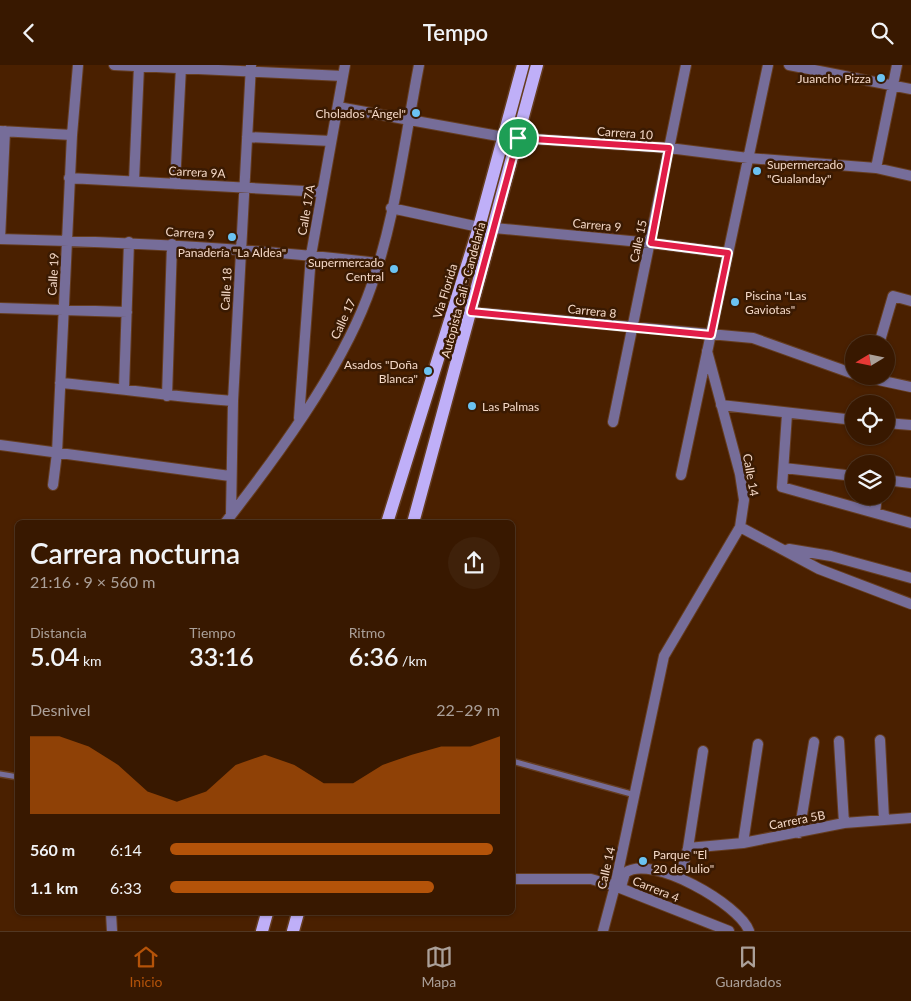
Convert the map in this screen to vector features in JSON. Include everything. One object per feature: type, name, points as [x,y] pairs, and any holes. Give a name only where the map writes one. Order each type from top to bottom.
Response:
[{"type":"main road","name":"Via Florida","points":[[388,520],[479,227],[523,65]]},
{"type":"main road","name":"Autopista Cali - Candelaria","points":[[414,520],[537,65]]},
{"type":"main road","points":[[262,931],[266,915]]},
{"type":"main road","points":[[293,931],[297,915]]},
{"type":"street","name":"Calle 19","points":[[53,485],[57,453],[72,135],[78,65]]},
{"type":"street","points":[[114,65],[344,70]]},
{"type":"street","name":"Calle 17","points":[[228,519],[299,420],[349,341],[378,263],[391,208],[419,65]]},
{"type":"street","name":"Calle 15","points":[[613,422],[686,65]]},
{"type":"street","name":"Calle 14","points":[[603,931],[618,887],[664,656],[740,527],[744,500],[740,475],[707,351],[768,65]]},
{"type":"street","points":[[789,65],[911,89]]},
{"type":"street","points":[[876,168],[897,65]]},
{"type":"street","points":[[134,181],[139,66]]},
{"type":"street","points":[[176,184],[181,67]]},
{"type":"street","name":"Calle 18","points":[[228,519],[251,68]]},
{"type":"street","name":"Calle 17A","points":[[299,420],[311,255],[344,70]]},
{"type":"street","name":"Carrera 10","points":[[338,107],[504,137],[669,148],[748,158],[876,168],[911,177]]},
{"type":"street","points":[[0,239],[2,131],[72,135]]},
{"type":"street","points":[[247,137],[332,141]]},
{"type":"street","name":"Carrera 9A","points":[[70,178],[322,192]]},
{"type":"street","points":[[391,208],[479,227]]},
{"type":"street","name":"Carrera 9","points":[[494,228],[651,243],[728,253]]},
{"type":"street","name":"Carrera 9","points":[[0,239],[172,244],[311,255],[378,263]]},
{"type":"street","points":[[124,389],[129,242]]},
{"type":"street","points":[[166,396],[172,244]]},
{"type":"street","points":[[882,335],[893,296],[911,301]]},
{"type":"street","points":[[0,307],[127,312]]},
{"type":"street","name":"Carrera 8","points":[[471,312],[711,335]]},
{"type":"street","points":[[711,335],[753,338],[845,371]]},
{"type":"street","points":[[681,475],[707,351]]},
{"type":"street","points":[[60,383],[124,389],[166,396],[233,401]]},
{"type":"street","points":[[895,383],[911,386]]},
{"type":"street","points":[[721,405],[845,419]]},
{"type":"street","points":[[787,414],[782,487],[911,523]]},
{"type":"street","points":[[895,424],[911,425]]},
{"type":"street","points":[[0,445],[230,476]]},
{"type":"street","points":[[784,468],[845,475]]},
{"type":"street","points":[[895,481],[911,483]]},
{"type":"street","points":[[875,513],[876,505]]},
{"type":"street","points":[[740,527],[819,569],[911,604]]},
{"type":"street","points":[[780,548],[831,556],[911,578]]},
{"type":"street","points":[[880,740],[884,819]]},
{"type":"street","points":[[839,741],[844,823]]},
{"type":"street","points":[[799,833],[814,742]]},
{"type":"street","points":[[743,843],[758,744]]},
{"type":"street","points":[[680,877],[688,848],[703,751]]},
{"type":"street","name":"Carrera 5B","points":[[688,848],[743,843],[844,823],[911,818]]},
{"type":"street","points":[[618,887],[625,873],[638,868],[680,877],[736,913],[747,925],[749,931]]},
{"type":"street","name":"Carrera 4","points":[[515,879],[591,879],[618,887],[729,931]]},
{"type":"street","points":[[111,915],[112,931]]},
{"type":"lane","points":[[515,762],[635,795]]},
{"type":"lane","points":[[0,774],[15,776]]},
{"type":"place","name":"Juancho Pizza","points":[[881,78]]},
{"type":"place","name":"Cholados \"Ángel\"","points":[[416,113]]},
{"type":"place","name":"Supermercado \"Gualanday\"","points":[[757,171]]},
{"type":"place","name":"Panadería \"La Aldea\"","points":[[232,237]]},
{"type":"place","name":"Supermercado Central","points":[[394,269]]},
{"type":"place","name":"Piscina \"Las Gaviotas\"","points":[[735,302]]},
{"type":"place","name":"Asados \"Doña Blanca\"","points":[[428,371]]},
{"type":"place","name":"Las Palmas","points":[[472,406]]},
{"type":"place","name":"Parque \"El 20 de Julio\"","points":[[643,861]]},
{"type":"route","points":[[518,138],[669,148],[651,243],[728,253],[711,335],[471,312],[518,138]]}]
